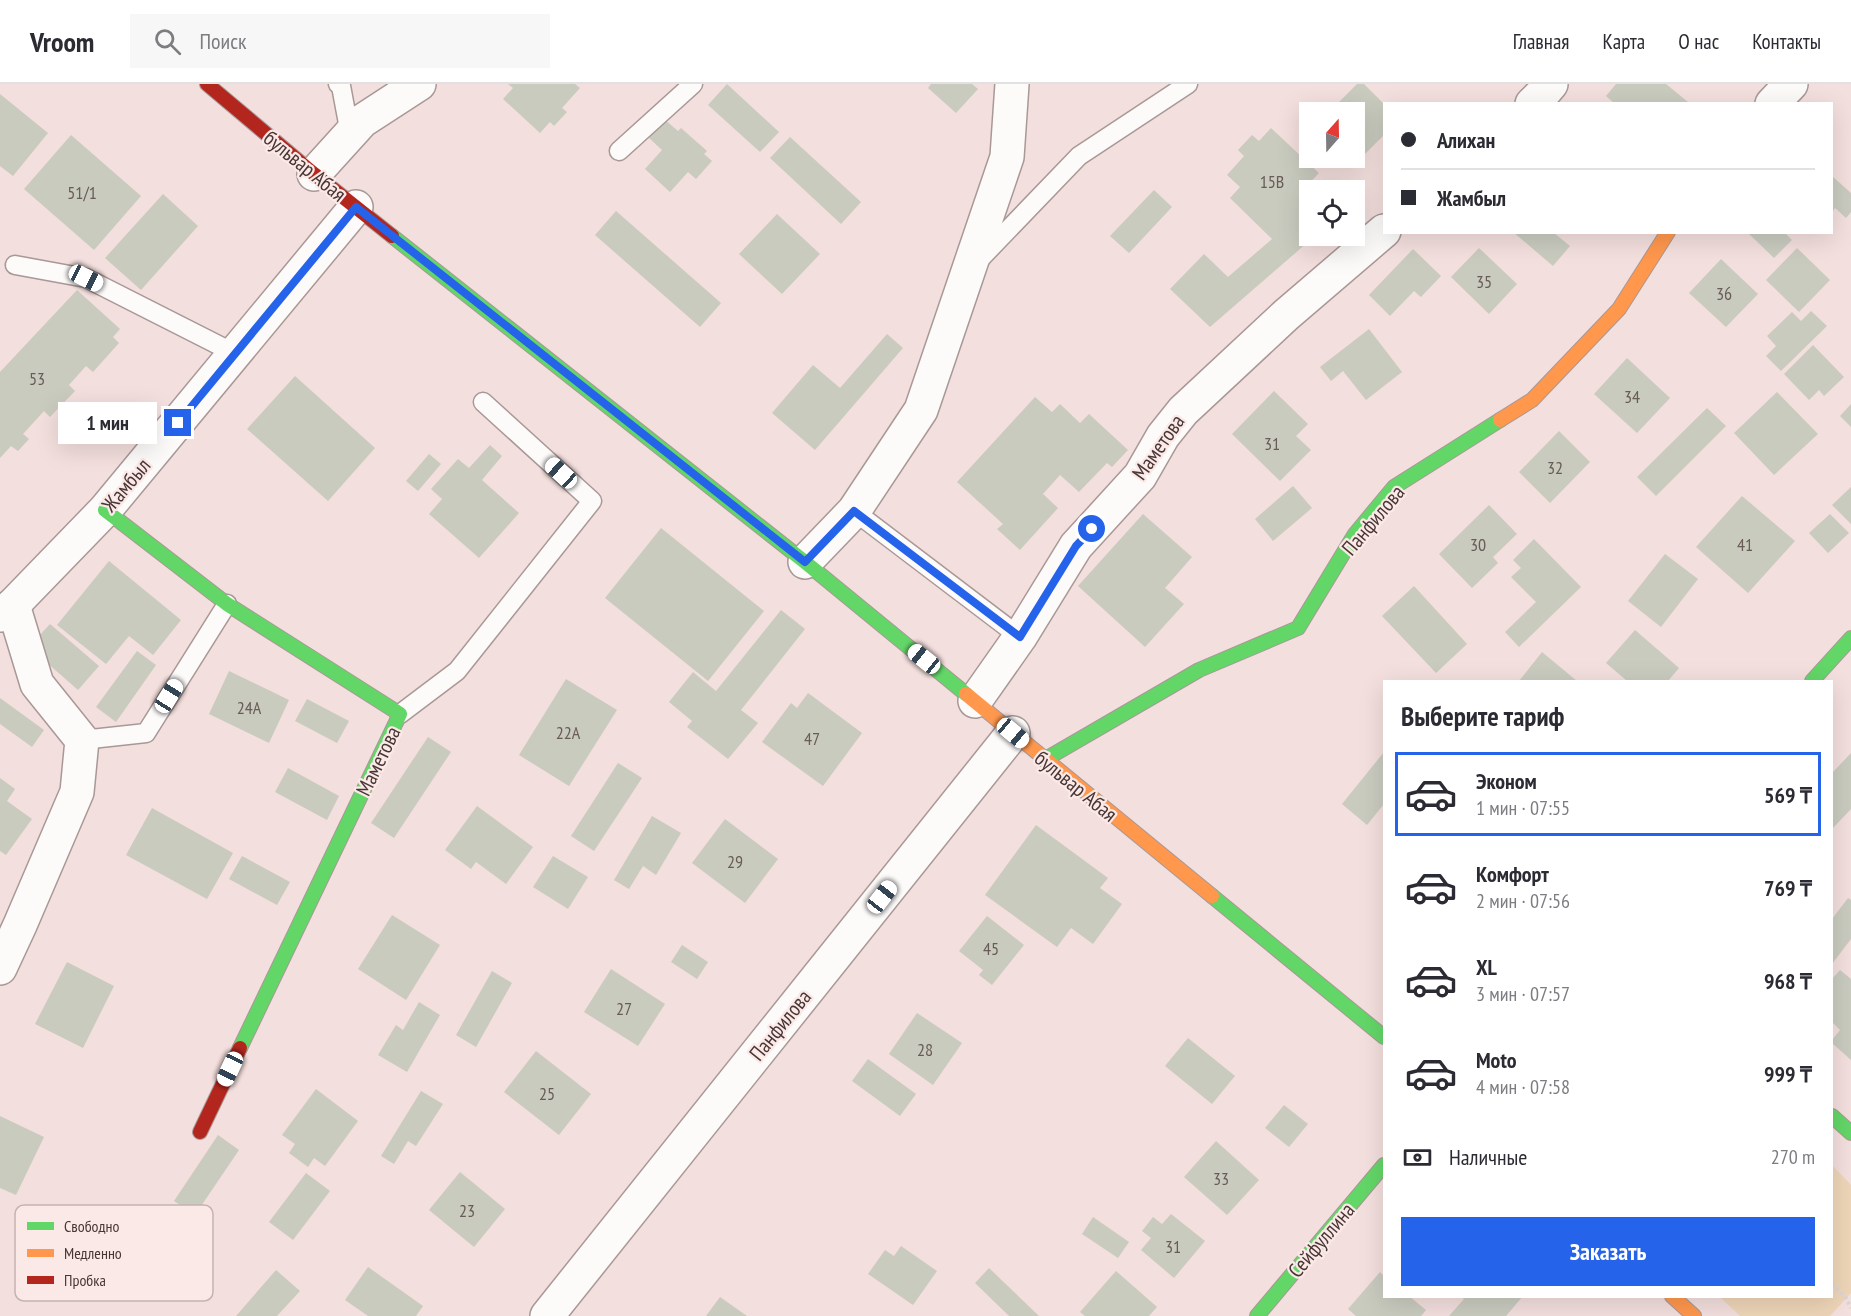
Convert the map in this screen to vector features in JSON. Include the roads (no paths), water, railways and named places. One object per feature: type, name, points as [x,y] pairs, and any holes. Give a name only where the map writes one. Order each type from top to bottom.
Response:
[{"type":"main road","name":"бульвар Абая","points":[[207,84],[314,174],[805,562],[1383,1036]]},
{"type":"main road","name":"Панфилова","points":[[1044,760],[1199,670],[1298,628],[1355,534],[1394,487],[1532,400],[1619,309],[1667,234]]},
{"type":"main road","name":"Маметова","points":[[105,510],[227,604],[400,714],[200,1132]]},
{"type":"main road","points":[[1813,680],[1851,638]]},
{"type":"main road","points":[[1833,1117],[1851,1133]]},
{"type":"main road","name":"Сейфуллина","points":[[1257,1316],[1383,1166]]},
{"type":"main road","points":[[1674,1298],[1694,1316]]},
{"type":"street","points":[[314,174],[362,121],[419,84]]},
{"type":"street","points":[[805,562],[854,511],[921,410],[1007,157],[1012,84]]},
{"type":"street","points":[[1534,102],[1551,84]]},
{"type":"street","points":[[1774,102],[1791,84]]},
{"type":"street","name":"Жамбыл","points":[[4,605],[105,510],[356,207]]},
{"type":"street","name":"Маметова","points":[[975,701],[1020,637],[1076,546],[1140,476],[1163,436],[1183,411],[1286,315],[1383,232]]},
{"type":"street","points":[[0,968],[77,792],[82,740],[37,684],[4,605]]},
{"type":"street","name":"Панфилова","points":[[547,1316],[1013,733]]},
{"type":"lane","points":[[339,84],[350,134]]},
{"type":"lane","points":[[619,152],[693,84]]},
{"type":"lane","points":[[967,273],[1079,156],[1188,84]]},
{"type":"lane","points":[[15,265],[86,278],[236,354]]},
{"type":"lane","points":[[400,714],[458,671],[591,501],[483,402]]},
{"type":"lane","points":[[854,511],[1020,637]]},
{"type":"lane","points":[[82,740],[146,733],[227,604]]}]
